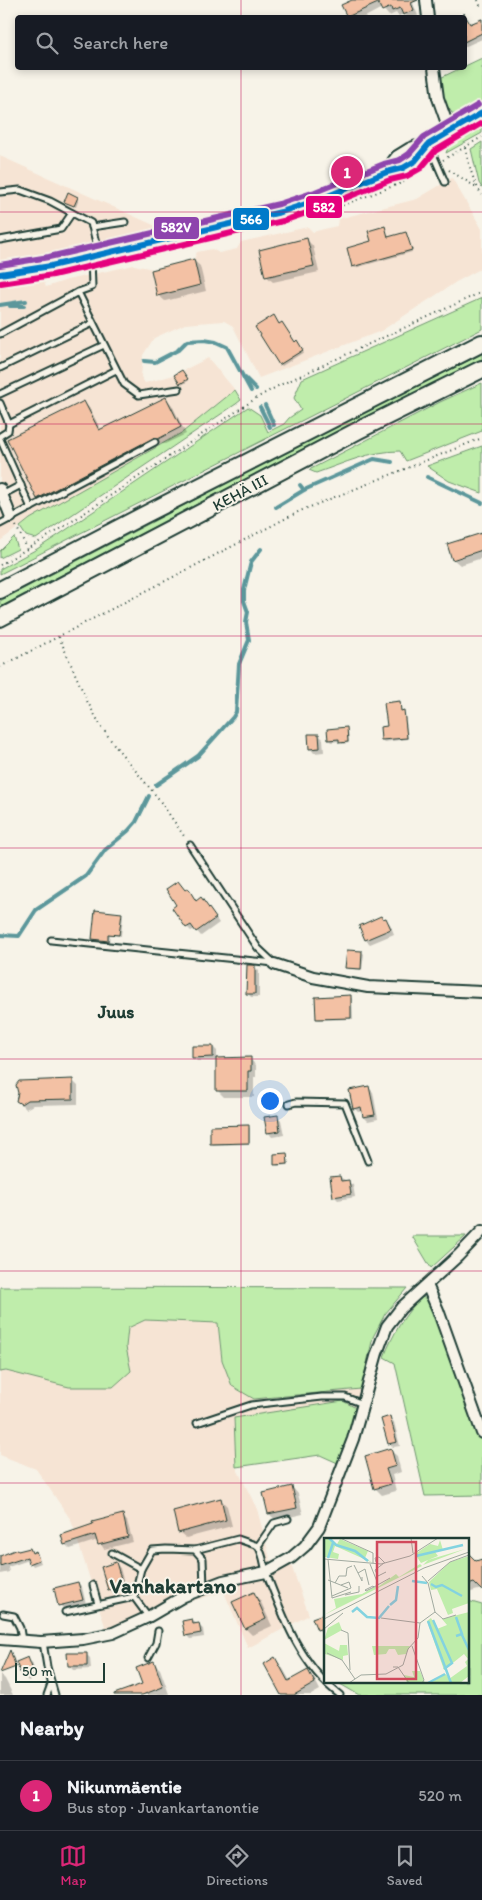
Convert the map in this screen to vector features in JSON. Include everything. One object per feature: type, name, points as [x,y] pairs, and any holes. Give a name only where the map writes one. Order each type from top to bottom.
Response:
[{"type":"highway","name":"KEHÄ III","points":[[0,590],[482,343]]},
{"type":"highway","name":"KEHÄ III","points":[[0,618],[359,430],[482,369]]},
{"type":"main road","points":[[0,274],[50,266],[281,212],[342,192],[387,172],[403,168],[415,161],[429,144],[482,112]]},
{"type":"street","points":[[426,0],[428,15]]},
{"type":"street","points":[[434,70],[438,98],[450,132]]},
{"type":"street","points":[[1,492],[6,511]]},
{"type":"street","points":[[274,964],[313,977],[368,987],[482,992]]},
{"type":"street","points":[[0,1640],[43,1642],[83,1639],[113,1633],[148,1617],[184,1596],[204,1588],[222,1581],[266,1572],[298,1552],[305,1546],[319,1527],[353,1439],[377,1353],[387,1326],[401,1308],[458,1256],[482,1231]]},
{"type":"street","points":[[427,1285],[438,1310],[482,1432]]},
{"type":"lane","points":[[429,144],[445,182]]},
{"type":"lane","points":[[0,192],[20,190],[50,201],[91,223],[95,256],[92,287],[78,292],[0,334]]},
{"type":"lane","points":[[0,240],[61,229],[72,213]]},
{"type":"lane","points":[[92,227],[125,222]]},
{"type":"lane","points":[[78,292],[124,384],[139,395],[179,389]]},
{"type":"lane","points":[[0,368],[93,323]]},
{"type":"lane","points":[[0,394],[104,345]]},
{"type":"lane","points":[[9,424],[116,370]]},
{"type":"lane","points":[[0,403],[9,424],[8,431],[0,438],[31,508]]},
{"type":"lane","points":[[0,524],[6,511],[31,508],[155,442]]},
{"type":"lane","points":[[1,492],[22,485]]},
{"type":"lane","points":[[190,845],[258,948],[274,964]]},
{"type":"lane","points":[[51,940],[274,964]]},
{"type":"lane","points":[[288,1104],[296,1102],[345,1103],[368,1161]]},
{"type":"lane","points":[[197,1423],[251,1405],[322,1397],[345,1397],[363,1404]]},
{"type":"lane","points":[[258,1546],[274,1523],[288,1519]]},
{"type":"lane","points":[[148,1617],[134,1597],[141,1569],[152,1550],[166,1548],[195,1550],[238,1539],[258,1546],[264,1557],[266,1572],[291,1633],[311,1668],[324,1680]]},
{"type":"lane","points":[[195,1550],[203,1558],[204,1588]]},
{"type":"lane","points":[[112,1553],[141,1569]]},
{"type":"lane","points":[[93,1585],[98,1604]]},
{"type":"lane","points":[[65,1612],[134,1597]]},
{"type":"lane","points":[[3,1614],[14,1616],[20,1628],[22,1641]]},
{"type":"lane","points":[[148,1658],[156,1643],[158,1631]]},
{"type":"lane","points":[[43,1642],[46,1667],[55,1695]]},
{"type":"lane","points":[[326,1682],[340,1695]]},
{"type":"lane","points":[[47,1695],[51,1683]]},
{"type":"path","points":[[478,0],[481,8]]},
{"type":"path","points":[[465,147],[477,187],[482,195]]},
{"type":"path","points":[[438,164],[477,187]]},
{"type":"path","points":[[0,565],[28,550],[258,396],[280,384],[482,292]]},
{"type":"path","points":[[0,667],[300,511],[482,438]]},
{"type":"path","points":[[6,511],[28,550]]},
{"type":"path","points":[[58,636],[87,701],[102,728],[158,798],[190,845]]},
{"type":"shaded area","points":[[0,156],[158,227],[16,260],[0,260]]},
{"type":"shaded area","points":[[452,178],[482,229],[482,268],[456,282],[381,331],[259,378],[233,326],[224,321],[185,324],[154,338],[143,355],[141,377],[145,383],[174,375],[208,358],[235,390],[183,432],[30,519],[0,541],[0,288],[44,282],[46,287],[67,280],[134,265],[153,269],[194,259],[197,252],[212,249],[219,253],[237,249],[241,242],[308,227],[313,232],[337,226],[338,219],[417,199]]},
{"type":"shaded area","points":[[145,1320],[218,1323],[222,1360],[254,1399],[361,1389],[356,1408],[343,1401],[234,1418],[236,1467],[257,1509],[271,1562],[276,1572],[291,1565],[309,1615],[248,1648],[224,1592],[180,1604],[109,1641],[71,1520],[36,1469],[0,1455],[0,1372],[131,1371],[126,1347],[128,1328]]},
{"type":"green space","points":[[482,58],[482,103],[461,115],[452,113],[444,101],[438,79],[457,70],[467,70],[467,65]]},
{"type":"green space","points":[[482,123],[482,133],[446,153],[455,138]]},
{"type":"green space","points":[[482,142],[482,188],[479,183],[471,149]]},
{"type":"green space","points":[[408,168],[410,170],[409,175],[384,186],[337,202],[342,198],[368,188]]},
{"type":"green space","points":[[482,298],[482,329],[0,574],[0,569],[60,534],[248,407],[260,415],[268,432],[284,424],[301,410],[294,398],[302,379]]},
{"type":"green space","points":[[482,354],[482,359],[353,423],[0,607],[0,601],[352,418]]},
{"type":"green space","points":[[482,383],[482,431],[406,461],[400,451],[378,453],[357,458],[316,473],[309,470],[440,402]]},
{"type":"green space","points":[[235,390],[241,400],[236,404],[36,539],[26,536],[20,527],[30,519],[183,432]]},
{"type":"green space","points":[[482,446],[482,493],[449,481],[427,466]]},
{"type":"green space","points":[[14,537],[18,549],[0,558],[0,551]]},
{"type":"green space","points":[[412,1236],[466,1236],[431,1268]]},
{"type":"green space","points":[[0,1287],[407,1288],[385,1314],[373,1337],[361,1389],[254,1399],[232,1386],[222,1360],[218,1323],[145,1320],[128,1328],[126,1347],[131,1371],[113,1387],[69,1387],[6,1371],[0,1372]]},
{"type":"green space","points":[[421,1297],[428,1299],[435,1305],[482,1438],[482,1495],[425,1496],[395,1363],[384,1357],[400,1325]]},
{"type":"green space","points":[[343,1401],[356,1408],[340,1464],[320,1455],[236,1467],[234,1418]]},
{"type":"green space","points":[[470,1602],[482,1605],[482,1695],[359,1695],[337,1682],[470,1682]]},
{"type":"building","points":[[352,0],[418,0],[411,3],[414,10],[403,15],[400,8],[392,11],[391,7],[382,11],[378,3],[351,15],[346,15],[341,5]]},
{"type":"building","points":[[467,18],[470,24],[482,19],[482,33],[467,40]]},
{"type":"building","points":[[68,192],[78,197],[74,206],[64,202]]},
{"type":"building","points":[[385,226],[388,237],[406,232],[412,250],[352,267],[347,248],[371,241],[368,231]]},
{"type":"building","points":[[307,238],[314,266],[265,277],[259,250]]},
{"type":"building","points":[[194,259],[200,285],[157,296],[151,270]]},
{"type":"building","points":[[274,315],[279,324],[282,322],[295,342],[297,340],[303,350],[279,365],[255,327]]},
{"type":"building","points":[[182,370],[188,379],[180,384],[174,375]]},
{"type":"building","points":[[166,397],[181,427],[158,439],[153,438],[37,499],[7,439],[84,401],[99,430]]},
{"type":"building","points":[[482,533],[482,550],[452,560],[447,544]]},
{"type":"building","points":[[400,701],[401,711],[404,710],[407,738],[381,740],[380,727],[387,726],[384,703]]},
{"type":"building","points":[[347,727],[348,742],[339,743],[339,739],[328,740],[327,729]]},
{"type":"building","points":[[308,734],[319,734],[320,748],[309,749]]},
{"type":"building","points":[[178,881],[185,890],[188,888],[196,901],[201,897],[216,918],[196,932],[191,925],[186,928],[172,908],[176,905],[166,889]]},
{"type":"building","points":[[95,910],[122,913],[119,935],[108,934],[108,941],[92,939]]},
{"type":"building","points":[[381,916],[383,919],[386,918],[391,929],[365,940],[359,926]]},
{"type":"building","points":[[347,950],[362,951],[361,969],[345,968]]},
{"type":"building","points":[[247,965],[255,965],[255,994],[246,994]]},
{"type":"building","points":[[351,995],[351,1018],[316,1019],[315,997]]},
{"type":"building","points":[[192,1046],[213,1046],[213,1057],[192,1058]]},
{"type":"building","points":[[251,1057],[251,1071],[248,1071],[248,1091],[216,1091],[216,1058]]},
{"type":"building","points":[[73,1079],[73,1099],[27,1100],[21,1104],[16,1101],[18,1093],[16,1085],[19,1081]]},
{"type":"building","points":[[369,1086],[375,1115],[363,1117],[361,1107],[353,1109],[349,1090]]},
{"type":"building","points":[[278,1115],[280,1131],[267,1133],[264,1117]]},
{"type":"building","points":[[249,1125],[249,1143],[210,1144],[210,1126]]},
{"type":"building","points":[[287,1153],[288,1164],[274,1165],[274,1154]]},
{"type":"building","points":[[340,1176],[341,1181],[349,1180],[351,1194],[333,1197],[330,1177]]},
{"type":"building","points":[[390,1416],[397,1442],[388,1444],[381,1419]]},
{"type":"building","points":[[391,1448],[396,1466],[386,1469],[391,1484],[374,1489],[365,1456]]},
{"type":"building","points":[[292,1486],[297,1508],[268,1514],[263,1493]]},
{"type":"building","points":[[221,1498],[226,1520],[178,1533],[173,1511]]},
{"type":"building","points":[[123,1514],[128,1537],[98,1545],[95,1535],[64,1545],[61,1535],[93,1524],[92,1522]]},
{"type":"building","points":[[30,1548],[32,1553],[36,1551],[39,1560],[29,1564],[27,1557],[0,1566],[0,1556],[17,1549],[18,1551]]},
{"type":"building","points":[[470,1555],[476,1561],[482,1559],[482,1591],[474,1583],[470,1584]]},
{"type":"building","points":[[116,1562],[123,1586],[108,1590],[101,1567]]},
{"type":"building","points":[[78,1582],[83,1600],[58,1606],[54,1588]]},
{"type":"building","points":[[254,1592],[266,1619],[245,1629],[232,1602]]},
{"type":"building","points":[[324,1614],[324,1628],[317,1630],[312,1618]]},
{"type":"building","points":[[192,1619],[193,1624],[199,1623],[201,1633],[185,1636],[182,1621]]},
{"type":"building","points":[[10,1650],[16,1667],[0,1673]]},
{"type":"building","points":[[67,1653],[87,1653],[87,1666],[68,1666]]},
{"type":"building","points":[[28,1657],[34,1673],[22,1677],[16,1662]]},
{"type":"building","points":[[275,1657],[288,1681],[308,1670],[315,1683],[294,1695],[281,1695],[264,1664]]},
{"type":"building","points":[[154,1661],[163,1687],[142,1695],[114,1695],[142,1684],[136,1668]]},
{"type":"waterway","points":[[0,305],[26,301]]},
{"type":"waterway","points":[[10,306],[24,306]]},
{"type":"waterway","points":[[144,361],[155,362],[178,350],[187,341],[204,340],[216,342],[227,347],[251,391]]},
{"type":"waterway","points":[[245,378],[256,389]]},
{"type":"waterway","points":[[265,405],[274,425]]},
{"type":"waterway","points":[[260,407],[270,427]]},
{"type":"waterway","points":[[300,485],[304,490],[374,459],[392,462]]},
{"type":"waterway","points":[[427,477],[482,503]]},
{"type":"waterway","points":[[276,507],[304,490]]},
{"type":"waterway","points":[[156,785],[198,756],[236,712],[239,664],[249,640],[246,622],[248,612],[244,601],[244,590],[251,562],[261,549]]},
{"type":"waterway","points":[[0,935],[19,936],[36,910],[86,876],[105,850],[136,822],[149,796]]},
{"type":"transit line","name":"582V","points":[[0,265],[49,257],[279,204],[315,192],[384,164],[400,160],[409,154],[424,137],[478,105]]},
{"type":"transit line","name":"566","points":[[0,274],[51,266],[281,212],[318,200],[387,172],[403,168],[415,161],[429,144],[482,113]]},
{"type":"transit line","name":"582","points":[[1,283],[53,275],[283,221],[390,180],[407,176],[421,168],[435,151],[482,123]]},
{"type":"place","name":"Nikunmäentie","points":[[347,172]]},
{"type":"district","name":"Juus","points":[[116,1012]]},
{"type":"district","name":"Vanhakartano","points":[[173,1586]]}]
